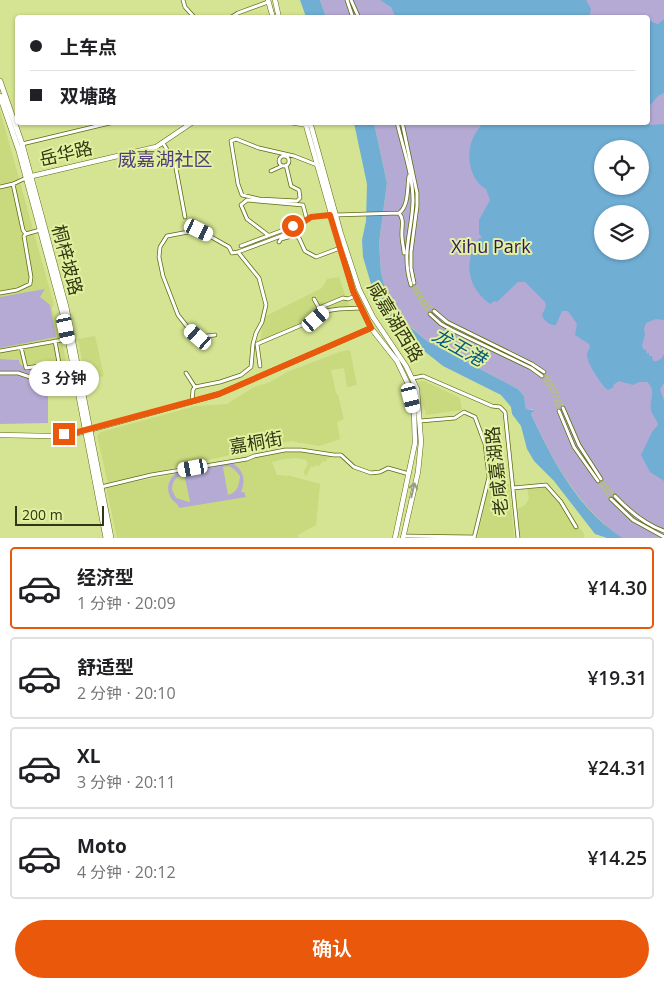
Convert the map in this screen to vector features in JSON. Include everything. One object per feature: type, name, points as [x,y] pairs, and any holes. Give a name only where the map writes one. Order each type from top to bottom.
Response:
[{"type":"main road","points":[[274,0],[279,15]]},
{"type":"main road","points":[[268,1],[272,15]]},
{"type":"main road","name":"桐梓坡路","points":[[0,81],[15,124]]},
{"type":"main road","name":"桐梓坡路","points":[[0,96],[29,177],[66,307],[106,538]]},
{"type":"main road","name":"桐梓坡路","points":[[15,125],[22,144],[40,230],[68,339],[111,538]]},
{"type":"main road","name":"岳华路","points":[[29,177],[156,147],[189,125]]},
{"type":"main road","name":"咸嘉湖西路","points":[[308,125],[317,165],[352,272],[365,304],[401,358],[413,378],[416,389],[421,442],[418,472],[403,537]]},
{"type":"main road","name":"咸嘉湖西路","points":[[308,125],[340,248],[355,296],[371,328],[397,361],[408,384],[414,412],[415,443],[395,538]]},
{"type":"main road","points":[[0,435],[50,436],[88,430],[192,402],[219,394],[371,328]]},
{"type":"street","points":[[184,0],[185,7],[192,15]]},
{"type":"street","points":[[347,0],[352,15]]},
{"type":"street","points":[[352,0],[358,15]]},
{"type":"street","points":[[235,15],[268,1]]},
{"type":"street","points":[[22,144],[101,125]]},
{"type":"street","points":[[398,125],[409,173],[413,203],[405,258]]},
{"type":"street","points":[[399,213],[403,221],[401,236],[412,284],[411,252],[417,193],[403,125]]},
{"type":"street","points":[[271,171],[284,165],[291,186],[300,190],[300,198],[297,201],[242,196],[238,184],[231,141],[236,139],[259,148],[294,156],[317,165]]},
{"type":"street","points":[[163,143],[175,163],[185,218]]},
{"type":"street","points":[[241,246],[302,223],[311,217],[399,213],[406,205],[409,173]]},
{"type":"street","points":[[0,187],[29,177]]},
{"type":"street","points":[[0,293],[17,290],[30,284],[31,277],[24,236],[26,234],[23,230],[13,184]]},
{"type":"street","points":[[268,235],[246,219],[241,205],[247,200],[303,205],[307,220]]},
{"type":"street","points":[[26,234],[40,230]]},
{"type":"street","points":[[215,335],[198,337],[178,315],[160,264],[160,247],[167,236],[199,230],[229,246],[232,253],[289,233],[296,235],[306,251],[316,257],[340,248]]},
{"type":"street","points":[[279,242],[280,239],[296,235]]},
{"type":"street","points":[[195,387],[241,375],[251,367],[253,344],[262,322],[264,307],[260,278],[238,252]]},
{"type":"street","points":[[314,299],[318,308],[343,298],[348,299],[355,296]]},
{"type":"street","points":[[260,366],[258,344],[316,319],[325,311],[338,308],[361,308]]},
{"type":"street","points":[[432,313],[532,364],[543,374]]},
{"type":"street","points":[[0,351],[68,339]]},
{"type":"street","points":[[21,347],[26,368],[59,363],[55,341]]},
{"type":"street","points":[[0,373],[18,373],[33,378],[60,378],[75,375]]},
{"type":"street","points":[[186,373],[195,387]]},
{"type":"street","name":"老咸嘉湖路","points":[[413,378],[423,376],[492,406],[500,407],[504,412],[518,538]]},
{"type":"street","points":[[192,402],[195,387]]},
{"type":"street","points":[[559,411],[574,447],[599,480],[579,446],[563,408]]},
{"type":"street","points":[[403,537],[474,538],[488,477],[485,444],[475,418],[464,412],[456,418],[420,421]]},
{"type":"street","name":"嘉桐街","points":[[101,487],[162,473],[292,450],[341,455],[354,467],[368,472],[377,473],[388,468],[409,474]]},
{"type":"street","points":[[513,488],[546,485],[561,502],[576,528]]},
{"type":"street","points":[[664,531],[646,522],[613,498],[632,520],[664,537]]},
{"type":"shaded area","points":[[0,110],[54,305],[52,308],[56,317],[68,369],[62,371],[49,373],[48,367],[26,369],[20,364],[19,360],[0,359]]},
{"type":"shaded area","points":[[339,277],[349,306],[311,322],[283,331],[260,342],[264,317],[322,288],[327,279]]},
{"type":"shaded area","points":[[95,336],[104,376],[86,380],[78,339]]},
{"type":"shaded area","points":[[350,350],[357,385],[347,387],[344,368],[331,370],[344,419],[337,422],[340,439],[319,446],[291,441],[108,483],[97,436],[101,432],[196,406],[227,404],[252,388],[270,382],[287,372],[339,352]]},
{"type":"shaded area","points":[[418,381],[424,381],[460,398],[462,410],[426,415]]},
{"type":"shaded area","points":[[301,450],[331,455],[331,458],[327,458],[326,462],[323,461],[319,466],[311,466],[305,476],[304,471],[308,464],[306,460],[296,458],[272,462],[277,475],[291,476],[320,484],[316,525],[298,535],[298,538],[117,538],[106,487],[252,460],[253,456],[275,451]]},
{"type":"shaded area","points":[[490,481],[501,481],[509,484],[514,538],[477,538]]},
{"type":"shaded area","points":[[547,487],[560,500],[584,534],[584,538],[520,538],[518,508],[524,506],[529,499],[527,488]]},
{"type":"green space","name":"Xihu Park","points":[[320,0],[664,0],[664,538],[621,538],[614,533],[580,499],[571,486],[553,458],[538,429],[531,414],[533,409],[526,409],[524,396],[518,389],[427,341],[402,319],[387,295],[381,273],[379,243],[387,183],[374,125],[650,125],[650,15],[325,15]]},
{"type":"green space","points":[[45,289],[40,297],[50,305],[56,337],[0,348],[0,297]]},
{"type":"green space","points":[[0,359],[19,360],[20,364],[26,369],[48,367],[48,423],[0,424]]},
{"type":"green space","points":[[232,463],[243,476],[241,492],[244,492],[246,497],[179,508],[168,491],[170,481],[177,472]],"holes":[[[229,466],[240,476],[236,490],[228,495],[223,467]],[[184,474],[190,501],[189,502],[176,498],[172,490],[175,480]]]},
{"type":"water","points":[[300,0],[320,0],[325,15],[305,15]]},
{"type":"water","points":[[380,0],[586,0],[591,9],[590,15],[395,15],[391,7]]},
{"type":"water","points":[[664,19],[664,93],[658,96],[650,106],[650,20],[658,24]]},
{"type":"water","points":[[664,124],[664,320],[656,319],[646,323],[642,345],[647,354],[649,353],[649,356],[652,356],[653,361],[660,359],[664,353],[664,383],[660,389],[664,401],[664,481],[650,472],[641,455],[652,432],[658,425],[651,410],[652,388],[650,385],[647,382],[639,382],[633,385],[619,381],[608,390],[605,388],[587,358],[590,348],[589,344],[575,335],[577,324],[568,311],[562,311],[556,325],[547,323],[542,315],[546,306],[545,302],[525,282],[518,282],[497,302],[495,301],[490,304],[476,290],[472,282],[469,265],[474,247],[479,238],[482,237],[479,234],[479,220],[490,200],[486,189],[480,185],[472,172],[469,157],[471,143],[481,125]]},
{"type":"water","name":"龙王港","points":[[354,125],[374,125],[387,183],[379,243],[381,273],[387,295],[401,319],[427,341],[518,389],[524,396],[526,409],[534,410],[531,414],[548,449],[568,483],[592,513],[622,538],[607,538],[595,534],[554,481],[534,461],[527,449],[521,426],[512,414],[511,407],[501,395],[443,366],[409,339],[404,339],[401,342],[398,339],[400,334],[389,323],[377,304],[363,257],[362,240],[366,221],[367,184]]},
{"type":"tunnel","points":[[414,283],[423,299],[434,311]]},
{"type":"tunnel","points":[[411,285],[430,314]]},
{"type":"tunnel","points":[[544,372],[556,390],[563,408]]},
{"type":"tunnel","points":[[542,376],[552,391],[559,411]]},
{"type":"tunnel","points":[[601,479],[615,496]]},
{"type":"tunnel","points":[[598,481],[611,499]]},
{"type":"district","name":"威嘉湖社区","points":[[165,159]]},
{"type":"route","points":[[64,434],[78,432],[219,394],[371,328],[353,291],[330,215],[311,217],[293,226]]}]
